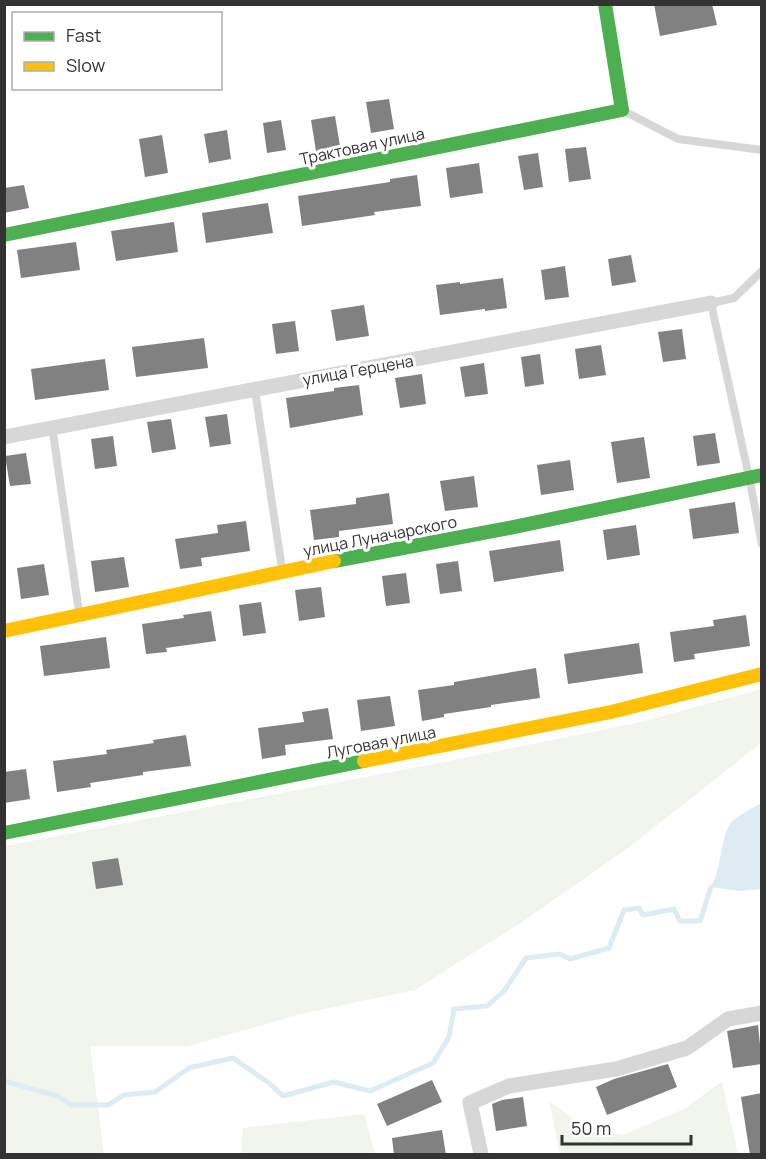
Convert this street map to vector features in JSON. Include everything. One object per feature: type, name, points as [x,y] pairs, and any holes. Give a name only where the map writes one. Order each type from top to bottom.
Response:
[{"type":"street","points":[[606,4],[622,110]]},
{"type":"street","name":"Трактовая улица","points":[[4,235],[622,110]]},
{"type":"street","name":"улица Герцена","points":[[4,437],[52,426],[255,390],[711,303]]},
{"type":"street","name":"улица Луначарского","points":[[4,631],[282,571],[509,528],[755,476]]},
{"type":"street","name":"Луговая улица","points":[[4,832],[611,712],[762,674]]},
{"type":"street","points":[[481,1155],[470,1103],[510,1086],[616,1069],[687,1048],[728,1019],[762,1012]]},
{"type":"lane","points":[[622,110],[678,139],[762,150]]},
{"type":"lane","points":[[762,271],[734,298],[711,303],[755,476],[762,544]]},
{"type":"lane","points":[[255,390],[282,571]]},
{"type":"lane","points":[[52,426],[80,614]]},
{"type":"shaded area","points":[[761,689],[761,743],[628,848],[525,920],[415,990],[305,1013],[188,1046],[90,1046],[104,1154],[5,1154],[5,846],[641,722]]},
{"type":"shaded area","points":[[761,803],[761,889],[740,891],[711,887],[730,824],[740,815]]},
{"type":"shaded area","points":[[722,1081],[738,1154],[560,1154],[549,1101],[586,1128],[623,1135],[686,1108]]},
{"type":"shaded area","points":[[364,1114],[375,1154],[241,1154],[243,1128]]},
{"type":"building","points":[[654,4],[712,4],[717,25],[660,36]]},
{"type":"building","points":[[389,99],[394,129],[371,133],[366,102]]},
{"type":"building","points":[[335,116],[340,146],[316,151],[311,120]]},
{"type":"building","points":[[281,120],[286,150],[267,153],[263,123]]},
{"type":"building","points":[[227,130],[231,159],[209,163],[204,134]]},
{"type":"building","points":[[162,135],[168,173],[145,177],[139,139]]},
{"type":"building","points":[[586,147],[591,179],[569,182],[565,149]]},
{"type":"building","points":[[538,153],[543,187],[524,190],[518,156]]},
{"type":"building","points":[[479,163],[483,193],[450,198],[446,168]]},
{"type":"building","points":[[417,175],[421,206],[374,212],[375,215],[302,226],[298,196],[390,182],[390,179]]},
{"type":"building","points":[[24,185],[29,208],[4,213],[4,188]]},
{"type":"building","points":[[268,203],[273,233],[206,243],[202,213]]},
{"type":"building","points":[[174,222],[178,252],[116,261],[111,231]]},
{"type":"building","points":[[76,242],[80,270],[21,278],[17,250]]},
{"type":"building","points":[[631,255],[636,282],[612,286],[608,259]]},
{"type":"building","points":[[565,266],[569,297],[545,300],[541,270]]},
{"type":"building","points":[[503,278],[507,308],[440,315],[436,285]]},
{"type":"building","points":[[364,305],[369,336],[336,341],[331,310]]},
{"type":"building","points":[[295,321],[299,351],[276,354],[272,324]]},
{"type":"building","points":[[682,329],[686,359],[663,362],[658,332]]},
{"type":"building","points":[[204,338],[208,368],[136,377],[132,347]]},
{"type":"building","points":[[601,345],[606,375],[579,379],[575,349]]},
{"type":"building","points":[[540,354],[544,384],[525,387],[521,357]]},
{"type":"building","points":[[105,359],[109,390],[35,400],[31,369]]},
{"type":"building","points":[[484,363],[488,394],[465,397],[460,367]]},
{"type":"building","points":[[422,374],[426,404],[400,408],[395,378]]},
{"type":"building","points":[[359,385],[363,415],[290,428],[286,398]]},
{"type":"building","points":[[227,414],[231,444],[210,447],[205,417]]},
{"type":"building","points":[[171,419],[176,449],[152,453],[147,422]]},
{"type":"building","points":[[715,433],[720,463],[697,466],[693,436]]},
{"type":"building","points":[[113,436],[117,466],[95,469],[91,439]]},
{"type":"building","points":[[644,437],[650,478],[617,483],[611,442]]},
{"type":"building","points":[[26,453],[31,484],[10,486],[5,456]]},
{"type":"building","points":[[570,460],[574,490],[541,495],[537,465]]},
{"type":"building","points":[[474,476],[478,507],[445,511],[440,481]]},
{"type":"building","points":[[389,493],[393,524],[339,531],[339,537],[314,540],[310,510],[356,504],[356,498]]},
{"type":"building","points":[[735,502],[739,533],[693,539],[689,509]]},
{"type":"building","points":[[246,521],[250,551],[201,558],[202,566],[180,569],[175,539],[218,533],[217,525]]},
{"type":"building","points":[[636,525],[640,555],[607,560],[603,530]]},
{"type":"building","points":[[560,540],[564,571],[494,582],[489,551]]},
{"type":"building","points":[[124,557],[129,587],[95,592],[91,561]]},
{"type":"building","points":[[458,561],[462,591],[440,594],[436,564]]},
{"type":"building","points":[[44,564],[49,595],[21,599],[17,568]]},
{"type":"building","points":[[406,573],[410,603],[386,606],[382,576]]},
{"type":"building","points":[[321,587],[325,617],[299,621],[295,590]]},
{"type":"building","points":[[261,602],[266,633],[243,636],[239,605]]},
{"type":"building","points":[[211,611],[216,641],[166,648],[167,652],[146,654],[142,624],[184,618],[183,615]]},
{"type":"building","points":[[746,615],[750,646],[694,654],[695,659],[674,662],[670,632],[714,626],[713,620]]},
{"type":"building","points":[[106,637],[110,668],[44,676],[40,646]]},
{"type":"building","points":[[639,643],[643,673],[568,684],[564,654]]},
{"type":"building","points":[[536,668],[540,698],[444,714],[444,717],[422,721],[418,690]]},
{"type":"building","points":[[390,696],[395,726],[361,731],[357,700]]},
{"type":"building","points":[[328,708],[333,739],[285,745],[286,755],[262,759],[258,728],[304,722],[302,712]]},
{"type":"building","points":[[186,735],[191,766],[143,772],[143,775],[90,783],[91,787],[57,792],[53,761],[107,754],[106,750],[154,743],[153,740]]},
{"type":"building","points":[[26,769],[30,799],[4,803],[4,772]]},
{"type":"building","points":[[118,858],[123,885],[96,889],[92,862]]},
{"type":"building","points":[[758,1025],[762,1064],[733,1068],[727,1031]]},
{"type":"building","points":[[668,1064],[677,1087],[607,1115],[596,1087],[614,1079]]},
{"type":"building","points":[[432,1080],[442,1102],[387,1126],[377,1104]]},
{"type":"building","points":[[762,1093],[762,1155],[750,1155],[741,1097]]},
{"type":"building","points":[[523,1097],[527,1126],[496,1131],[492,1104]]},
{"type":"building","points":[[442,1130],[446,1155],[394,1155],[392,1138]]},
{"type":"waterway","points":[[4,1081],[57,1096],[72,1105],[108,1105],[124,1095],[155,1092],[189,1068],[233,1058],[269,1083],[283,1096],[334,1082],[370,1091],[433,1063],[449,1037],[454,1009],[487,1006],[504,991],[526,958],[560,954],[570,959],[609,948],[624,910],[639,908],[643,915],[674,909],[680,921],[700,921],[711,887]]},
{"type":"traffic: fast","points":[[4,235],[622,110],[605,4]]},
{"type":"traffic: fast","points":[[334,561],[509,528],[762,475]]},
{"type":"traffic: fast","points":[[4,833],[364,761]]},
{"type":"traffic: slow","points":[[4,631],[334,561]]},
{"type":"traffic: slow","points":[[364,761],[611,712],[762,674]]}]
